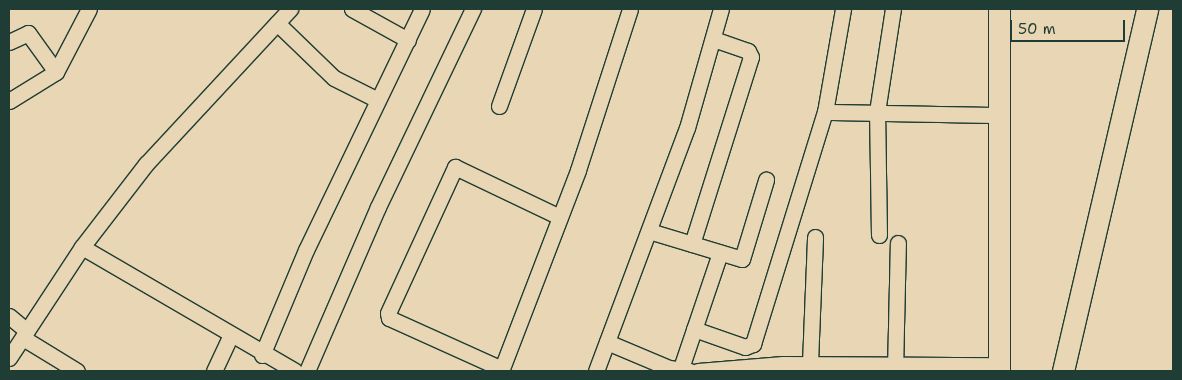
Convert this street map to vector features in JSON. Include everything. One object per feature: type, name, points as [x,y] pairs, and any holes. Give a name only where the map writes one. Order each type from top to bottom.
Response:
[{"type":"street","points":[[9,101],[56,72],[89,9]]},
{"type":"street","points":[[9,358],[82,247],[146,164],[290,9]]},
{"type":"street","points":[[352,9],[408,40]]},
{"type":"street","points":[[262,355],[306,250],[422,9]]},
{"type":"street","points":[[307,371],[381,198],[473,9]]},
{"type":"street","points":[[500,106],[534,9]]},
{"type":"street","points":[[560,217],[455,167],[388,314],[389,318],[502,370],[560,217],[630,9]]},
{"type":"street","points":[[596,371],[687,128],[721,9]]},
{"type":"street","points":[[694,329],[745,347],[753,344],[825,112],[843,9]]},
{"type":"street","points":[[879,235],[877,112],[893,9]]},
{"type":"street","points":[[698,371],[810,364],[895,368],[999,368],[999,9]]},
{"type":"street","points":[[1063,371],[1147,9]]},
{"type":"street","points":[[277,23],[334,78],[378,100]]},
{"type":"street","points":[[9,42],[28,33],[56,72]]},
{"type":"street","points":[[692,244],[751,57],[748,50],[713,39]]},
{"type":"street","points":[[825,112],[1000,114]]},
{"type":"street","points":[[649,231],[739,259],[744,257],[766,180]]},
{"type":"street","points":[[810,364],[815,237]]},
{"type":"street","points":[[895,368],[898,243]]},
{"type":"street","points":[[82,247],[262,355],[295,371]]},
{"type":"street","points":[[680,371],[720,253]]},
{"type":"street","points":[[9,316],[25,334],[77,371]]},
{"type":"street","points":[[214,371],[230,336]]},
{"type":"street","points":[[607,342],[680,371],[693,371]]}]
